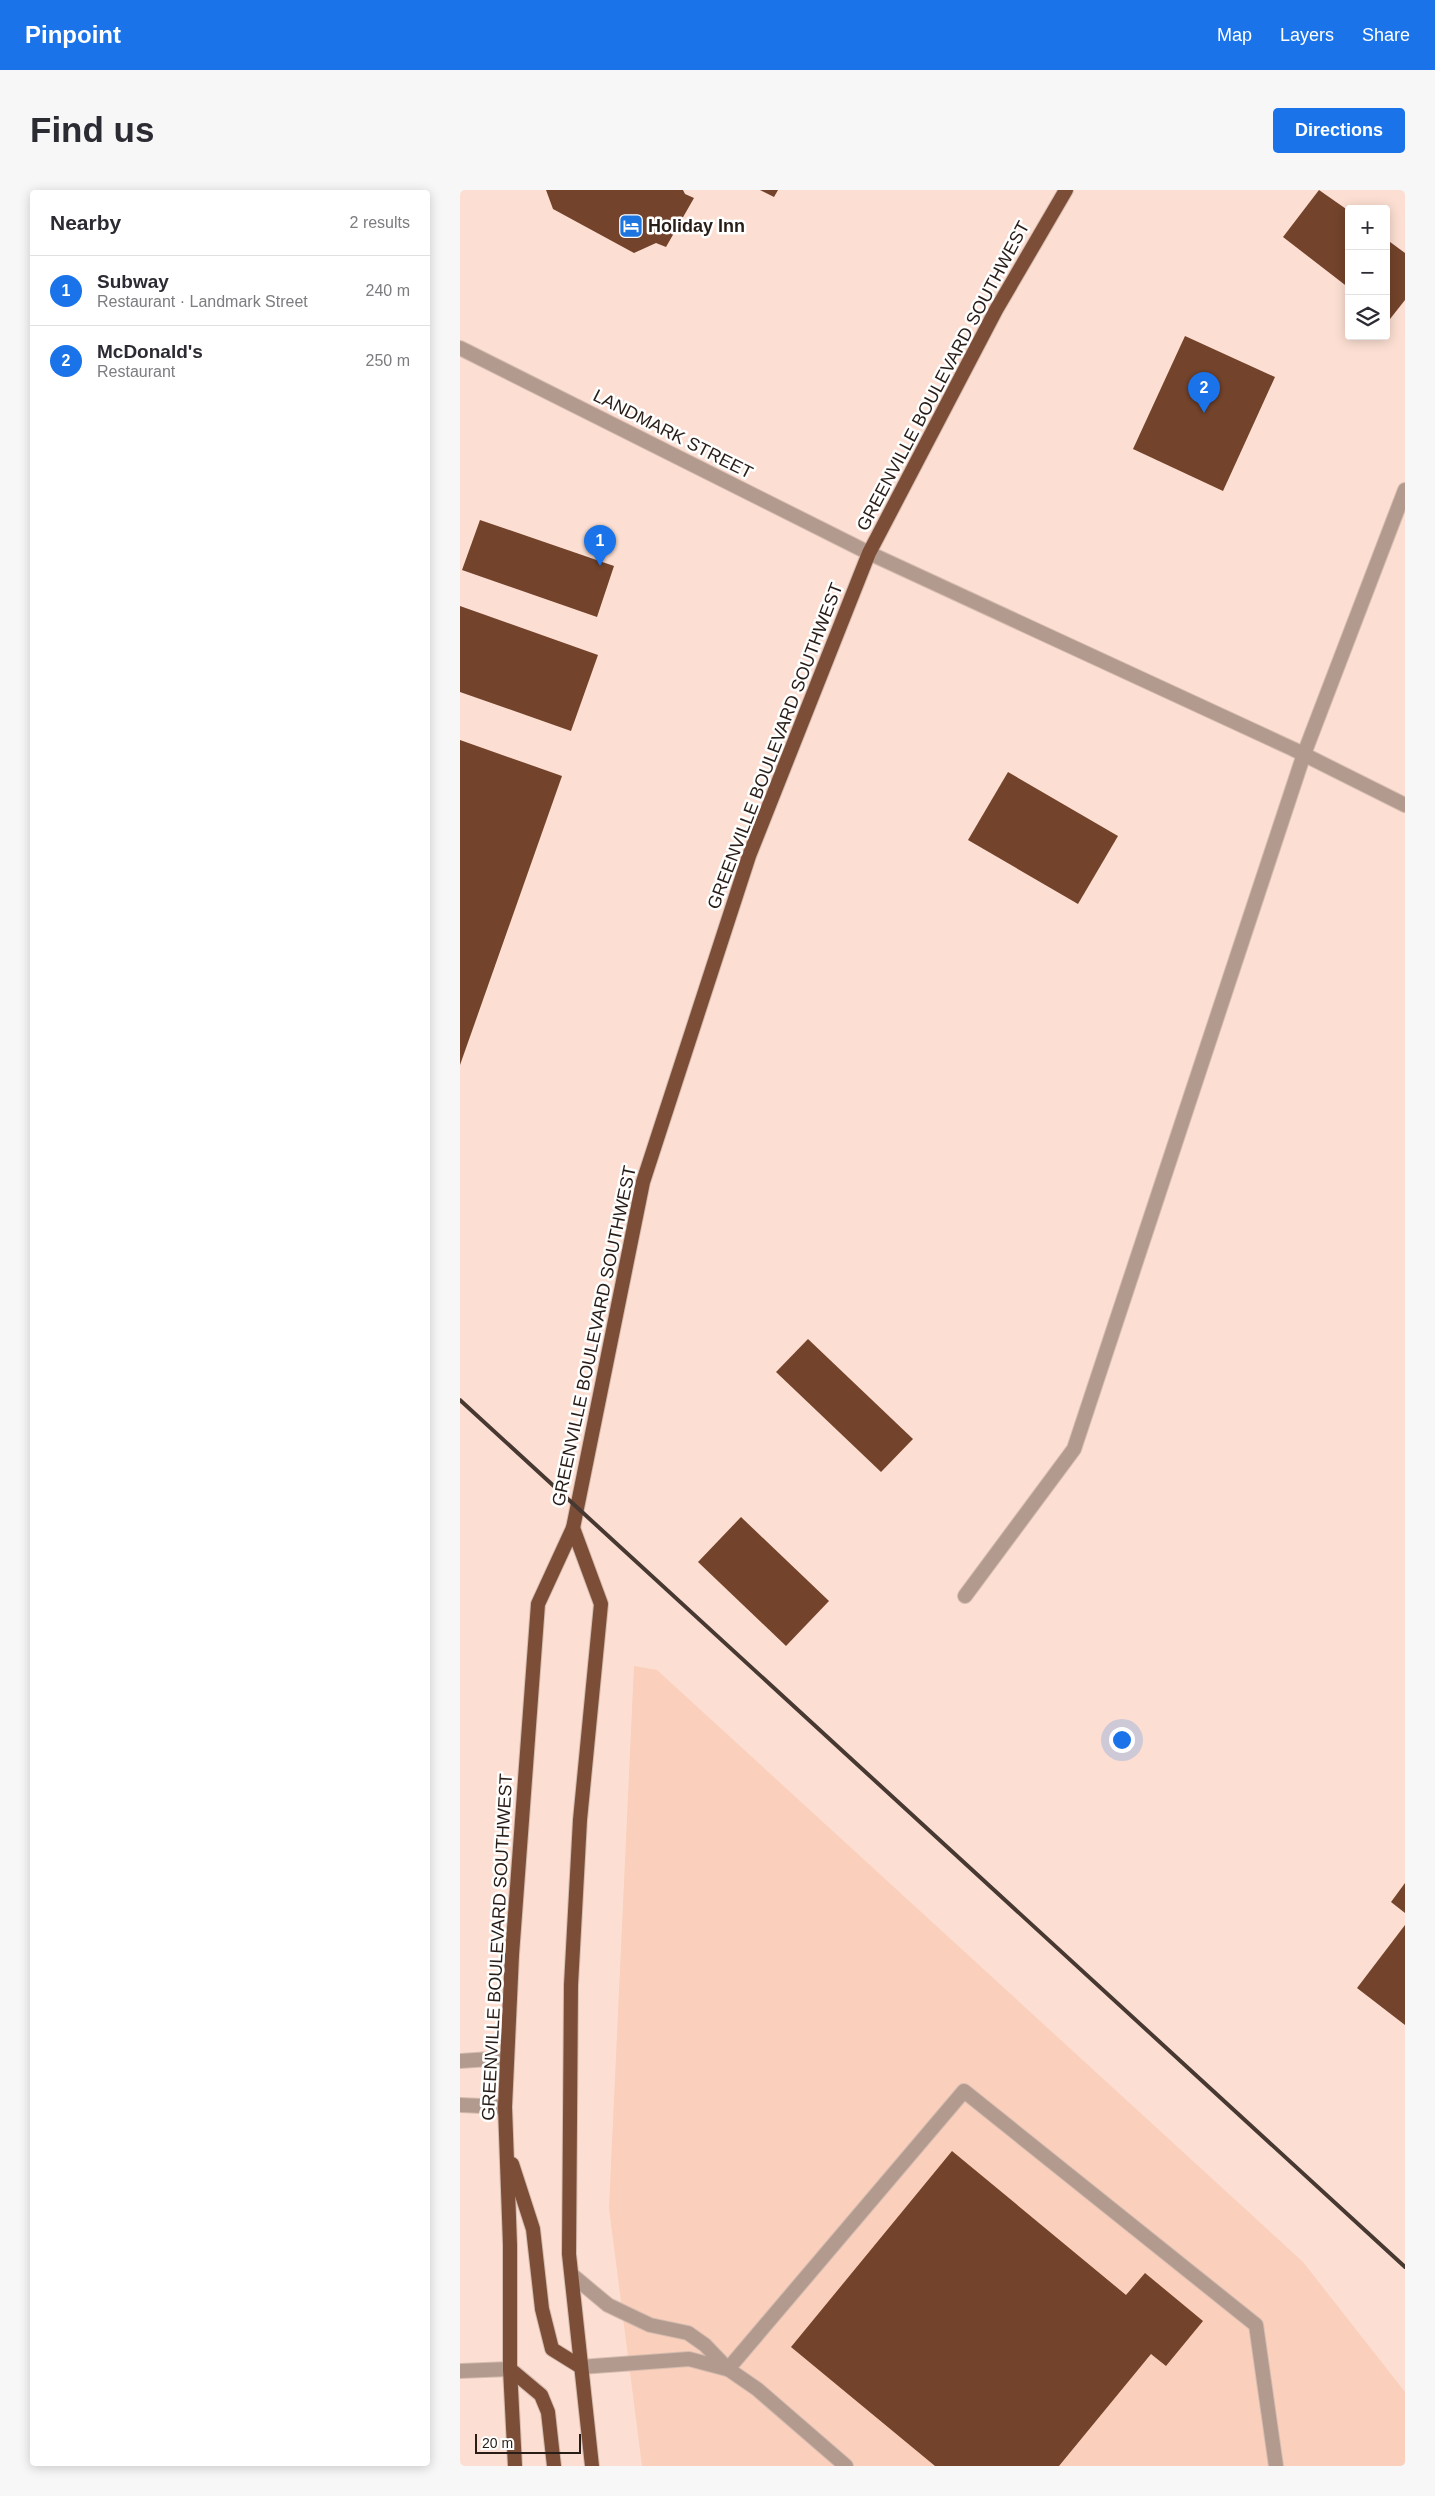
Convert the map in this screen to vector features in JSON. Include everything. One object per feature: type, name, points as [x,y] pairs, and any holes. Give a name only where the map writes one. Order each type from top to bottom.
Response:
[{"type":"highway","name":"GREENVILLE BOULEVARD SOUTHWEST","points":[[515,2466],[510,2369],[510,2245],[505,2107],[506,2058],[538,1604],[573,1528],[643,1182],[749,856],[868,553],[996,310],[1066,190]]},
{"type":"highway","name":"GREENVILLE BOULEVARD SOUTHWEST","points":[[573,1528],[601,1604],[580,1820],[571,1985],[570,2254],[580,2367],[592,2466]]},
{"type":"highway","points":[[506,2146],[533,2229],[542,2309],[552,2349],[580,2367]]},
{"type":"highway","points":[[510,2369],[540,2395],[548,2412],[554,2466]]},
{"type":"street","name":"LANDMARK STREET","points":[[460,348],[868,553],[1304,754],[1405,805]]},
{"type":"street","points":[[965,1596],[1074,1449],[1304,754],[1405,490]]},
{"type":"street","points":[[460,2061],[506,2058]]},
{"type":"street","points":[[728,2370],[964,2091],[1256,2325],[1276,2466]]},
{"type":"street","points":[[460,2105],[505,2107]]},
{"type":"street","points":[[572,2275],[608,2305],[650,2325],[688,2333],[705,2345],[728,2370],[757,2388],[846,2466]]},
{"type":"street","points":[[580,2367],[689,2359],[728,2370]]},
{"type":"street","points":[[460,2371],[510,2369]]},
{"type":"shaded area","points":[[634,1666],[657,1670],[1303,2262],[1405,2392],[1405,2466],[642,2466],[609,2208]]},
{"type":"building","name":"Holiday Inn","points":[[546,190],[683,190],[685,194],[694,198],[666,247],[656,243],[634,253],[553,209]]},
{"type":"building","points":[[760,190],[778,190],[774,197]]},
{"type":"building","points":[[1319,190],[1345,208],[1345,285],[1283,237]]},
{"type":"building","points":[[1390,242],[1405,253],[1405,300],[1390,319]]},
{"type":"building","points":[[1185,336],[1275,377],[1223,491],[1133,449]]},
{"type":"building","points":[[480,520],[614,566],[597,617],[462,570]]},
{"type":"building","points":[[460,606],[598,655],[571,731],[460,692]]},
{"type":"building","points":[[460,740],[562,776],[460,1065]]},
{"type":"building","points":[[1008,772],[1118,836],[1078,904],[968,840]]},
{"type":"building","points":[[808,1339],[913,1439],[881,1472],[776,1372]]},
{"type":"building","points":[[741,1517],[829,1601],[786,1646],[698,1562]]},
{"type":"building","points":[[1405,1883],[1405,1913],[1391,1902]]},
{"type":"building","points":[[1405,1925],[1405,2025],[1357,1988]]},
{"type":"building","points":[[952,2151],[1126,2295],[1145,2273],[1203,2321],[1166,2366],[1151,2354],[1059,2466],[935,2466],[791,2347]]},
{"type":"railway","points":[[460,1400],[1405,2267]]},
{"type":"place","name":"Holiday Inn","points":[[631,226]]},
{"type":"place","name":"McDonald's","points":[[1204,413]]},
{"type":"place","name":"Subway","points":[[600,566]]}]
